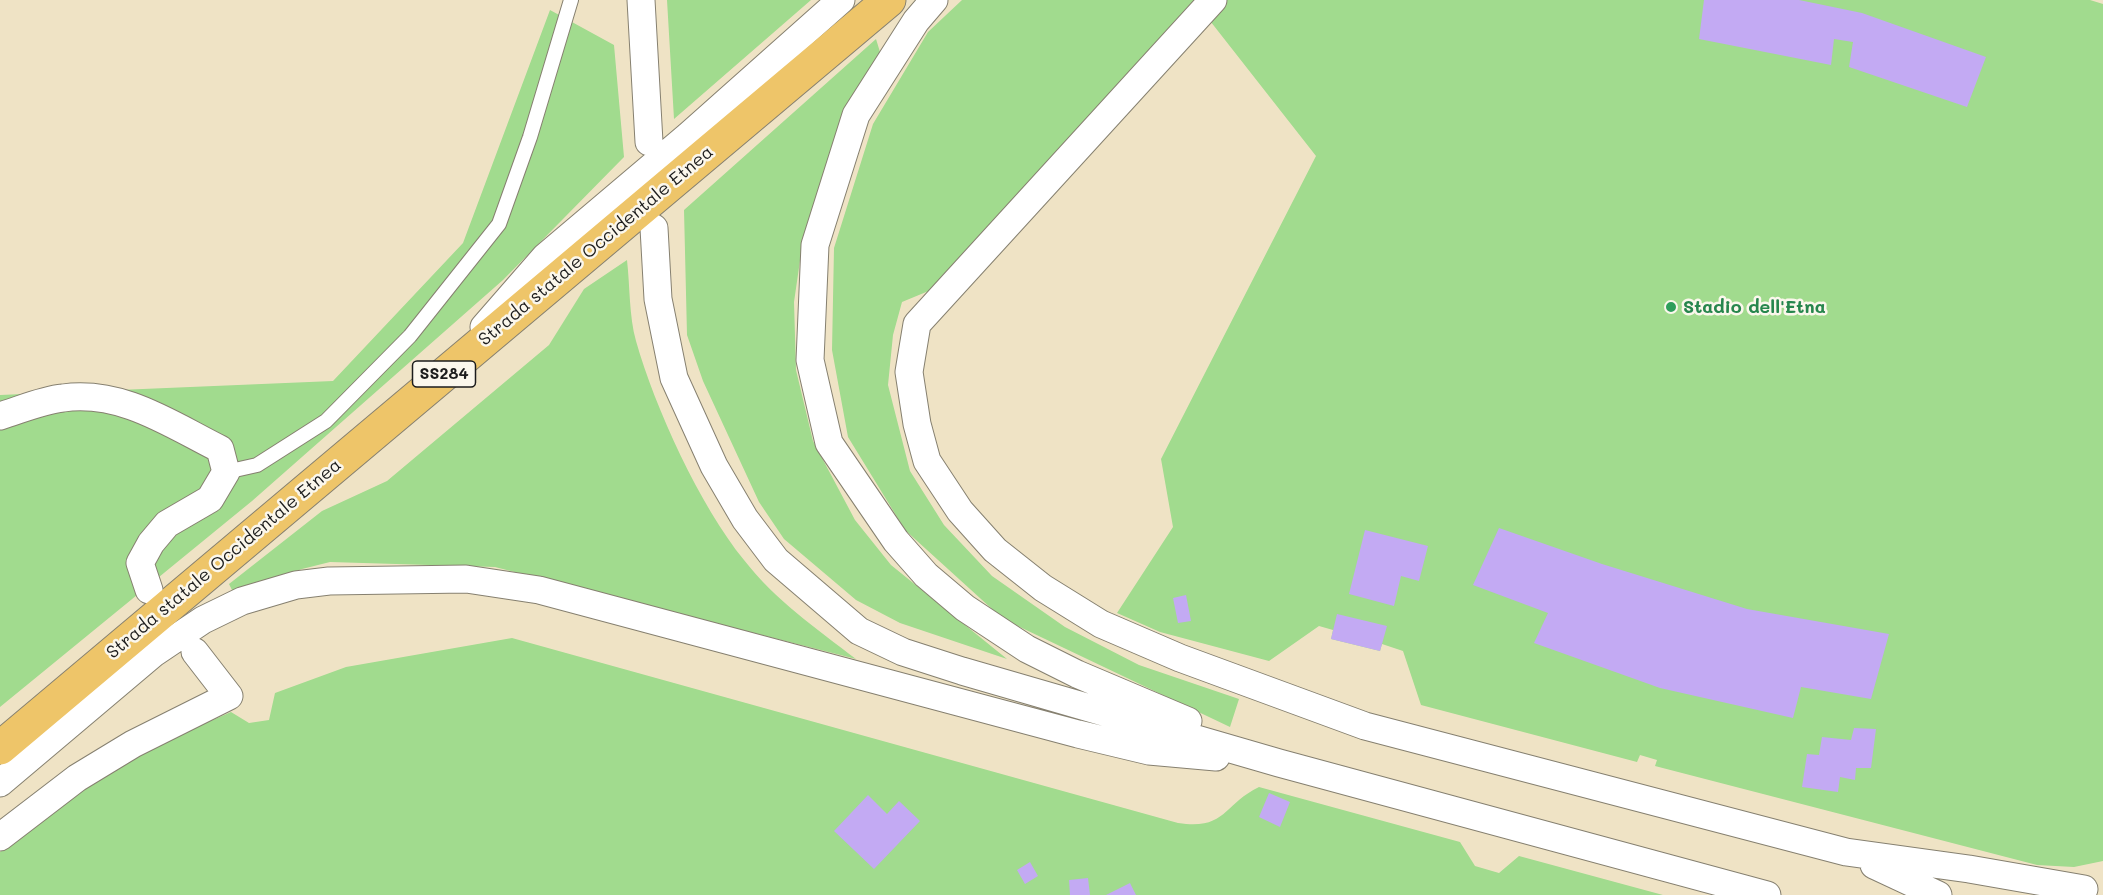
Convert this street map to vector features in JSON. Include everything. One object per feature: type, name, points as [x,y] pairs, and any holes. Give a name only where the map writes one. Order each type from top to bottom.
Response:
[{"type":"main road","name":"Strada statale Occidentale Etnea","points":[[0,747],[889,0]]},
{"type":"street","points":[[641,0],[649,142]]},
{"type":"street","points":[[440,378],[545,256],[688,136],[841,0]]},
{"type":"street","points":[[934,0],[916,21],[856,115],[815,245],[810,360],[829,443],[896,541],[926,575],[965,608],[1027,649],[1047,659],[1280,763]]},
{"type":"street","points":[[1213,0],[917,324],[909,372],[917,424],[927,461],[960,511],[995,550],[1043,588],[1101,624],[1180,658],[1365,726],[1846,852],[2085,888]]},
{"type":"street","points":[[654,228],[658,299],[672,369],[714,466],[745,519],[776,560],[819,599],[860,631],[903,652],[1280,763],[1767,895]]},
{"type":"street","points":[[0,416],[63,398],[105,398],[145,409],[220,449],[226,472],[210,499],[167,524],[151,543],[140,563],[149,590]]},
{"type":"street","points":[[0,783],[154,653],[203,620],[242,601],[296,585],[328,581],[466,579],[539,590],[1149,751],[1280,763]]},
{"type":"street","points":[[0,837],[77,778],[133,744],[229,696],[195,652]]},
{"type":"street","points":[[1846,852],[1938,895]]},
{"type":"lane","points":[[226,472],[257,465],[326,421],[410,336],[499,224],[530,136],[571,0]]},
{"type":"green space","points":[[667,0],[811,0],[674,119]]},
{"type":"green space","points":[[962,0],[1200,0],[931,290],[902,302],[893,335],[888,385],[910,471],[944,525],[992,576],[1065,627],[1139,665],[1239,699],[1230,727],[1003,619],[905,530],[848,437],[832,350],[834,248],[873,124],[928,32]]},
{"type":"green space","name":"Stadio dell'Etna","points":[[1223,0],[2090,0],[2103,4],[2103,861],[2074,867],[2037,865],[1655,766],[1657,760],[1640,755],[1637,762],[1421,705],[1403,651],[1382,644],[1380,651],[1331,639],[1333,630],[1319,626],[1269,661],[1160,632],[1117,613],[1173,527],[1161,459],[1316,156],[1207,17]]},
{"type":"green space","points":[[550,10],[614,45],[624,157],[503,280],[252,501],[0,707],[0,395],[333,381],[463,243]]},
{"type":"green space","points":[[876,39],[880,52],[840,120],[803,240],[794,302],[796,370],[813,441],[855,520],[891,565],[1007,659],[900,623],[856,600],[784,539],[759,502],[703,381],[687,335],[684,210]]},
{"type":"green space","points":[[627,260],[632,321],[644,367],[667,425],[711,512],[756,575],[797,613],[856,659],[495,567],[330,562],[302,569],[234,594],[229,584],[322,511],[387,481],[549,345],[584,289]]},
{"type":"green space","points":[[512,638],[1178,823],[1206,823],[1215,819],[1259,787],[1460,842],[1475,866],[1499,873],[1519,856],[1663,895],[0,895],[0,852],[122,760],[231,712],[249,723],[269,720],[275,693],[346,667]]},
{"type":"building","points":[[1704,0],[1799,0],[1862,13],[1986,57],[1967,107],[1849,67],[1853,42],[1834,39],[1831,65],[1699,39]]},
{"type":"building","points":[[1499,528],[1602,564],[1747,609],[1889,634],[1871,699],[1801,687],[1793,718],[1660,688],[1534,643],[1548,613],[1473,585]]},
{"type":"building","points":[[1365,530],[1428,546],[1419,581],[1401,576],[1394,606],[1349,594]]},
{"type":"building","points":[[1186,595],[1191,621],[1178,623],[1173,598]]},
{"type":"building","points":[[1337,614],[1387,626],[1380,651],[1331,639]]},
{"type":"building","points":[[1854,728],[1876,729],[1871,768],[1856,768],[1855,780],[1840,777],[1838,792],[1802,787],[1807,754],[1819,755],[1822,737],[1851,740]]},
{"type":"building","points":[[1269,793],[1290,802],[1280,827],[1259,817]]},
{"type":"building","points":[[868,795],[887,814],[899,801],[920,821],[874,869],[834,831]]},
{"type":"building","points":[[1030,862],[1038,876],[1025,884],[1017,870]]},
{"type":"building","points":[[1088,878],[1090,895],[1070,895],[1069,880]]},
{"type":"building","points":[[1130,883],[1136,895],[1106,895]]},
{"type":"place","name":"Stadio dell'Etna","points":[[1671,307]]}]
